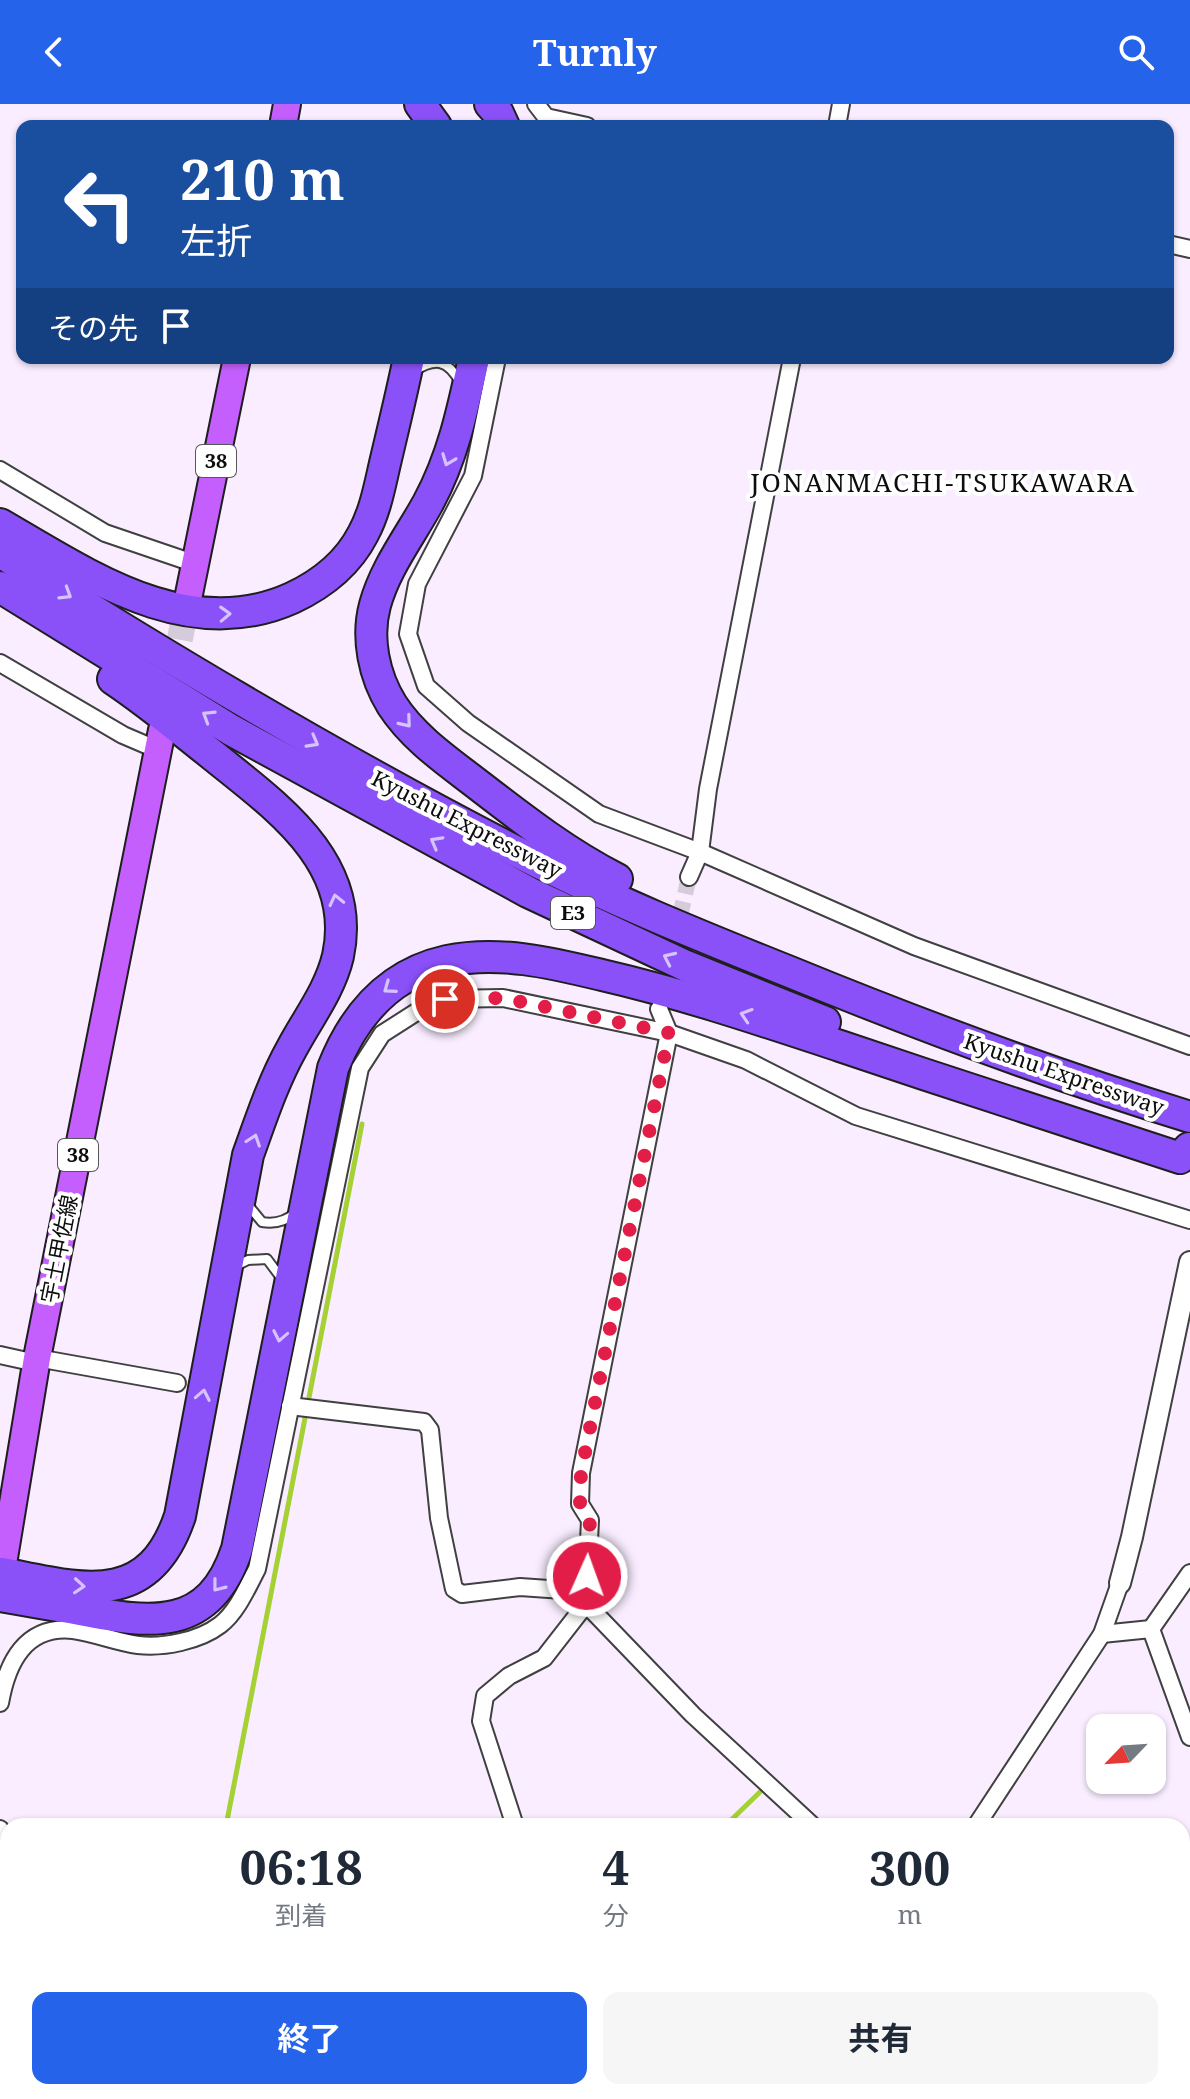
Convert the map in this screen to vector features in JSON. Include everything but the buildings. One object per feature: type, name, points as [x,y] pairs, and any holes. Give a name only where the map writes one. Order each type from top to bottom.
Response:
[{"type":"highway","points":[[473,364],[454,444],[443,473],[391,565],[374,608],[371,631],[379,681],[392,705],[430,748],[533,827],[612,877],[699,920],[855,986],[994,1052]]},
{"type":"highway","points":[[0,524],[80,570],[162,606],[193,614],[220,615],[247,613],[275,605],[327,578],[347,558],[363,535],[375,506],[407,369]]},
{"type":"highway","name":"Kyushu Expressway","points":[[0,552],[225,692],[526,857],[692,933],[994,1052],[1190,1117]]},
{"type":"highway","name":"Kyushu Expressway","points":[[0,587],[231,730],[543,899],[686,966],[824,1021],[1025,1094],[1189,1148]]},
{"type":"highway","points":[[0,605],[138,696],[296,825],[330,876],[341,931],[338,957],[330,980],[267,1099],[248,1155],[180,1516],[173,1537],[162,1556],[147,1571],[129,1581],[83,1588],[1,1584]]},
{"type":"highway","points":[[1,1584],[128,1620],[150,1621],[188,1611],[204,1603],[219,1588],[230,1571],[237,1549],[333,1068],[355,1022],[372,1000],[417,971],[474,957],[554,964],[680,993],[1180,1158],[1189,1148]]},
{"type":"main road","name":"38","points":[[188,599],[236,364]]},
{"type":"main road","name":"宇土甲佐線","points":[[1,1584],[37,1360],[160,740]]},
{"type":"street","points":[[496,364],[473,476],[417,584],[408,634],[426,686],[468,723],[599,814],[700,852],[914,946],[1190,1046]]},
{"type":"street","points":[[689,877],[700,852],[708,789],[791,364]]},
{"type":"street","points":[[0,470],[105,533],[196,564]]},
{"type":"street","points":[[0,663],[123,735],[160,740]]},
{"type":"street","points":[[0,1703],[4,1680],[21,1647],[45,1633],[71,1630],[141,1645],[187,1641],[220,1625],[239,1602],[257,1569],[360,1068],[382,1034],[418,1011],[445,999],[503,998],[669,1033],[746,1060],[856,1116],[1190,1220]]},
{"type":"street","points":[[512,1818],[481,1721],[485,1696],[509,1676],[544,1658],[586,1604],[590,1520],[580,1504],[581,1473],[669,1033],[659,1009]]},
{"type":"street","points":[[981,1818],[1102,1634],[1132,1537],[1190,1262]]},
{"type":"street","points":[[0,1355],[177,1383]]},
{"type":"street","points":[[290,1406],[424,1422],[430,1430],[439,1518],[454,1589],[462,1594],[520,1587],[563,1590],[586,1604],[693,1715],[804,1818]]},
{"type":"street","points":[[1102,1634],[1151,1629],[1190,1573]]},
{"type":"street","points":[[1151,1629],[1190,1737]]},
{"type":"lane","points":[[407,369],[426,364]]},
{"type":"lane","points":[[445,364],[459,381],[464,403]]},
{"type":"lane","points":[[242,1187],[249,1207],[262,1222],[280,1222],[292,1216],[306,1200]]},
{"type":"lane","points":[[227,1274],[248,1260],[267,1259],[281,1276],[288,1293]]},
{"type":"waterway","points":[[228,1818],[362,1124]]},
{"type":"waterway","points":[[733,1818],[762,1790]]},
{"type":"tunnel","points":[[172,678],[188,599]]},
{"type":"tunnel","points":[[669,964],[689,877]]},
{"type":"district","name":"JONANMACHI-TSUKAWARA","points":[[943,483]]},
{"type":"route","points":[[445,999],[503,998],[669,1033],[581,1473],[580,1504],[590,1520],[587,1576]]}]
